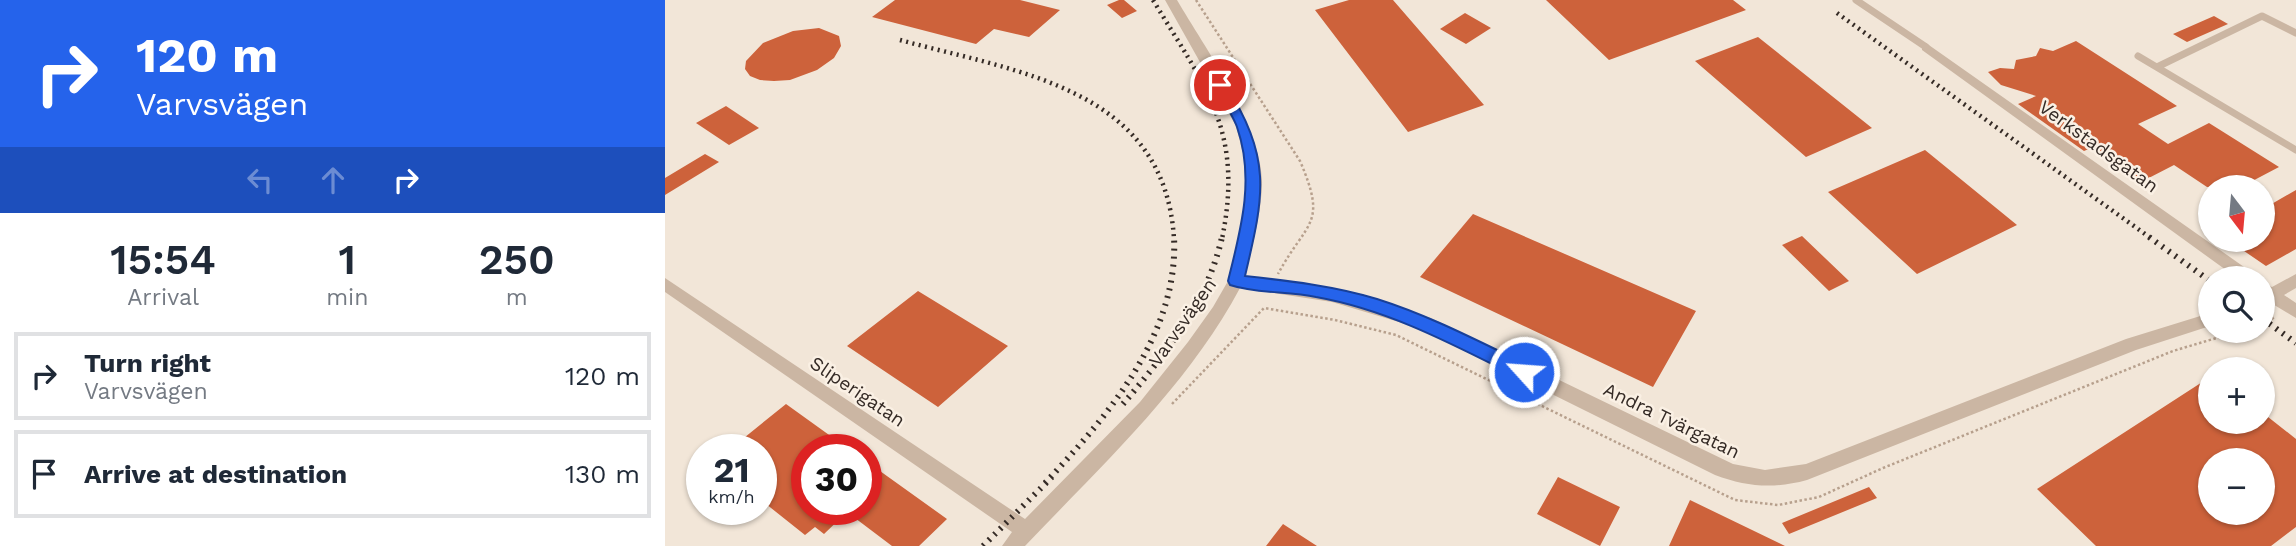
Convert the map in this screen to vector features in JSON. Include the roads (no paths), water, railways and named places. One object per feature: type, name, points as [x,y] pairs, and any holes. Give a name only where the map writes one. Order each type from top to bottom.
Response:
[{"type":"street","name":"Varvsvägen","points":[[1013,546],[1162,387],[1219,312],[1236,281],[1255,185],[1253,165],[1243,126],[1171,0]]},
{"type":"street","name":"Verkstadsgatan","points":[[1926,47],[2231,266]]},
{"type":"street","points":[[2275,290],[2296,280]]},
{"type":"street","name":"Andra Tvärgatan","points":[[1236,281],[1316,290],[1375,305],[1425,323],[1722,469],[1761,480],[1784,479],[1807,472],[2107,354],[2198,324]]},
{"type":"street","name":"Sliperigatan","points":[[665,284],[1027,531]]},
{"type":"street","points":[[2275,300],[2296,312]]},
{"type":"lane","points":[[1856,0],[1926,47]]},
{"type":"lane","points":[[2157,67],[2262,16],[2296,33]]},
{"type":"lane","points":[[2138,56],[2296,150]]},
{"type":"railway","points":[[1153,0],[1204,86],[1224,139],[1228,168],[1228,201],[1222,239]]},
{"type":"railway","points":[[1837,13],[2152,239]]},
{"type":"railway","points":[[900,40],[1036,77],[1077,95],[1114,118],[1144,149],[1164,188],[1174,239]]},
{"type":"railway","points":[[1123,404],[1183,326],[1206,283],[1222,237]]},
{"type":"railway","points":[[2149,237],[2198,272]]},
{"type":"railway","points":[[1045,483],[1114,402],[1135,372],[1152,340],[1165,307],[1172,273],[1174,239]]},
{"type":"railway","points":[[2275,328],[2296,343]]},
{"type":"railway","points":[[983,546],[1052,477]]}]
